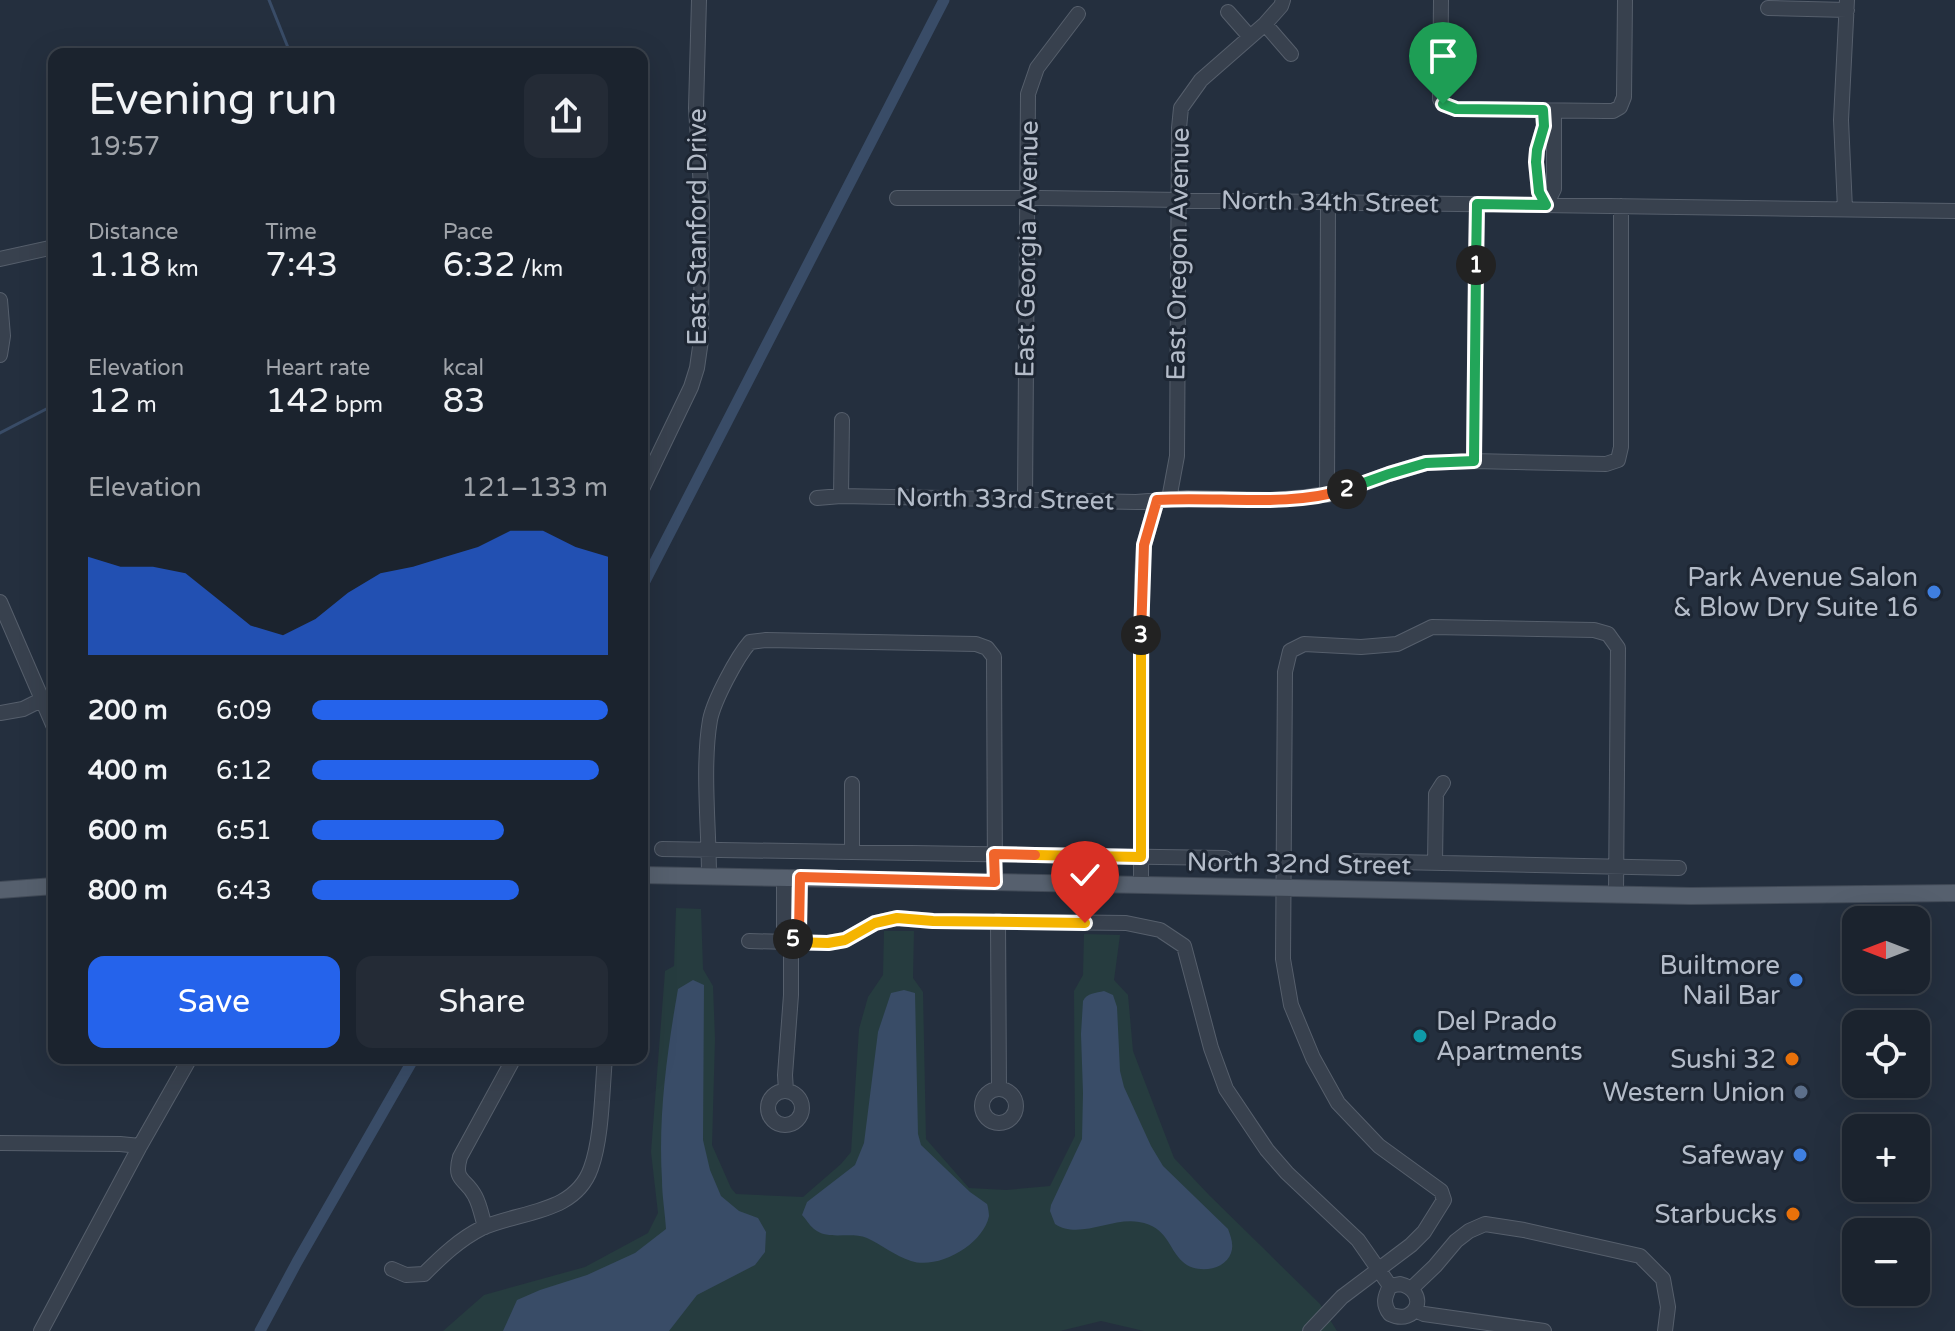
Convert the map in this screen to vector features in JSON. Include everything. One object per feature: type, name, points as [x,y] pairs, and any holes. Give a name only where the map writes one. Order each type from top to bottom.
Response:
[{"type":"main road","name":"North 32nd Street","points":[[648,875],[1704,896],[1955,893]]},
{"type":"main road","points":[[0,890],[48,886]]},
{"type":"street","name":"East Stanford Drive","points":[[648,477],[691,387],[700,350],[702,204],[696,108],[699,0]]},
{"type":"street","name":"East Oregon Avenue","points":[[1141,885],[1142,576],[1144,545],[1177,456],[1181,108],[1201,80],[1265,24],[1283,0]]},
{"type":"street","points":[[1441,0],[1440,99],[1443,104],[1456,109],[1605,111],[1620,107],[1624,97],[1625,0]]},
{"type":"street","points":[[1768,8],[1847,5],[1841,120],[1845,209]]},
{"type":"street","points":[[1228,12],[1250,37]]},
{"type":"street","name":"East Georgia Avenue","points":[[1025,500],[1028,94],[1037,68],[1078,14]]},
{"type":"street","points":[[1265,24],[1291,54]]},
{"type":"street","points":[[1546,205],[1539,192],[1536,162],[1548,110]]},
{"type":"street","points":[[1546,205],[1554,189],[1555,162],[1548,110]]},
{"type":"street","points":[[1536,162],[1555,162]]},
{"type":"street","name":"North 34th Street","points":[[897,198],[1955,211]]},
{"type":"street","points":[[1327,495],[1328,203]]},
{"type":"street","points":[[1474,461],[1477,204]]},
{"type":"street","name":"North 33rd Street","points":[[817,498],[1136,502],[1187,498],[1273,500],[1327,495],[1426,463],[1606,464],[1618,460],[1621,447],[1621,206]]},
{"type":"street","points":[[0,259],[48,248]]},
{"type":"street","points":[[0,300],[3,336],[0,355]]},
{"type":"street","points":[[841,496],[842,420]]},
{"type":"street","points":[[0,602],[48,715]]},
{"type":"street","points":[[1313,1327],[1342,1297],[1411,1245],[1424,1232],[1444,1200],[1441,1191],[1379,1146],[1338,1103],[1291,1005],[1283,959],[1285,672],[1290,651],[1304,644],[1361,647],[1397,644],[1432,627],[1594,630],[1608,634],[1618,648],[1616,894]]},
{"type":"street","points":[[709,876],[707,754],[711,717],[733,667],[750,642],[976,644],[987,648],[994,657],[995,882]]},
{"type":"street","points":[[0,713],[23,709],[41,700]]},
{"type":"street","points":[[1435,863],[1436,794],[1443,783]]},
{"type":"street","points":[[852,784],[852,852]]},
{"type":"street","name":"North 32nd Street","points":[[662,849],[1225,858]]},
{"type":"street","name":"North 32nd Street","points":[[1348,861],[1679,868]]},
{"type":"street","points":[[786,1091],[791,942],[799,931],[792,917],[792,877]]},
{"type":"street","points":[[749,941],[828,943],[845,940],[875,923],[897,918],[1135,924],[1160,930],[1184,946],[1211,1048],[1226,1089],[1267,1150],[1358,1240],[1390,1286]]},
{"type":"street","points":[[998,921],[999,1089]]},
{"type":"street","points":[[41,1331],[187,1064]]},
{"type":"street","points":[[485,1227],[475,1194],[460,1180],[457,1169],[460,1157],[511,1064]]},
{"type":"street","points":[[392,1269],[406,1275],[424,1274],[464,1238],[485,1227],[557,1205],[573,1195],[587,1179],[593,1165],[604,1064]]},
{"type":"street","points":[[0,1143],[140,1146]]},
{"type":"street","points":[[1412,1288],[1469,1231],[1485,1224],[1511,1228],[1640,1256],[1663,1279],[1668,1307],[1665,1331]]},
{"type":"street","points":[[1400,1284],[1412,1288],[1417,1297],[1415,1310],[1410,1315],[1390,1314],[1385,1299],[1390,1286],[1400,1284]]},
{"type":"street","points":[[1415,1310],[1424,1314],[1544,1331]]},
{"type":"green space","points":[[676,908],[701,909],[703,969],[713,986],[712,1145],[736,1194],[803,1197],[851,1152],[859,1029],[868,997],[883,975],[884,931],[914,931],[913,978],[923,992],[926,1139],[969,1188],[1006,1190],[1050,1186],[1075,1136],[1074,991],[1083,975],[1084,934],[1120,935],[1114,980],[1128,995],[1133,1051],[1174,1158],[1320,1304],[1337,1331],[1144,1331],[1101,1321],[1060,1331],[443,1331],[484,1295],[585,1267],[648,1233],[658,1213],[651,1152],[665,971],[674,966]]},
{"type":"water","points":[[693,980],[704,985],[703,1140],[710,1170],[721,1196],[739,1211],[758,1218],[766,1232],[765,1252],[755,1265],[697,1295],[669,1331],[503,1331],[517,1300],[587,1275],[635,1253],[666,1229],[661,1156],[664,1084],[678,989]]},
{"type":"water","points":[[904,990],[915,993],[918,1134],[921,1145],[987,1204],[989,1214],[985,1227],[969,1245],[934,1262],[911,1261],[860,1236],[820,1233],[802,1215],[807,1202],[855,1165],[864,1143],[878,1032],[891,993]]},
{"type":"water","points":[[1104,991],[1113,995],[1117,1007],[1120,1071],[1124,1087],[1151,1146],[1163,1166],[1228,1229],[1231,1253],[1217,1267],[1202,1269],[1189,1266],[1156,1228],[1139,1222],[1118,1222],[1074,1230],[1055,1224],[1051,1205],[1082,1139],[1083,1001],[1089,995]]},
{"type":"waterway","points":[[269,0],[288,48]]},
{"type":"waterway","points":[[648,575],[944,0]]},
{"type":"waterway","points":[[0,433],[48,408]]},
{"type":"waterway","points":[[260,1331],[411,1064]]},
{"type":"place","name":"Park Avenue Salon & Blow Dry Suite 16","points":[[1934,592]]},
{"type":"place","name":"Builtmore Nail Bar","points":[[1796,980]]},
{"type":"place","name":"Del Prado Apartments","points":[[1420,1036]]},
{"type":"place","name":"Sushi 32","points":[[1792,1059]]},
{"type":"place","name":"Western Union","points":[[1801,1092]]},
{"type":"place","name":"Safeway","points":[[1800,1155]]},
{"type":"place","name":"Starbucks","points":[[1793,1214]]},
{"type":"route","points":[[1085,923],[897,918],[875,923],[845,940],[791,942],[799,931],[800,877],[995,882],[994,854],[1141,857],[1142,576],[1144,545],[1157,500],[1273,500],[1327,495],[1426,463],[1474,461],[1477,204],[1546,205],[1539,192],[1536,162],[1544,126],[1543,110],[1456,109],[1443,104]]}]
